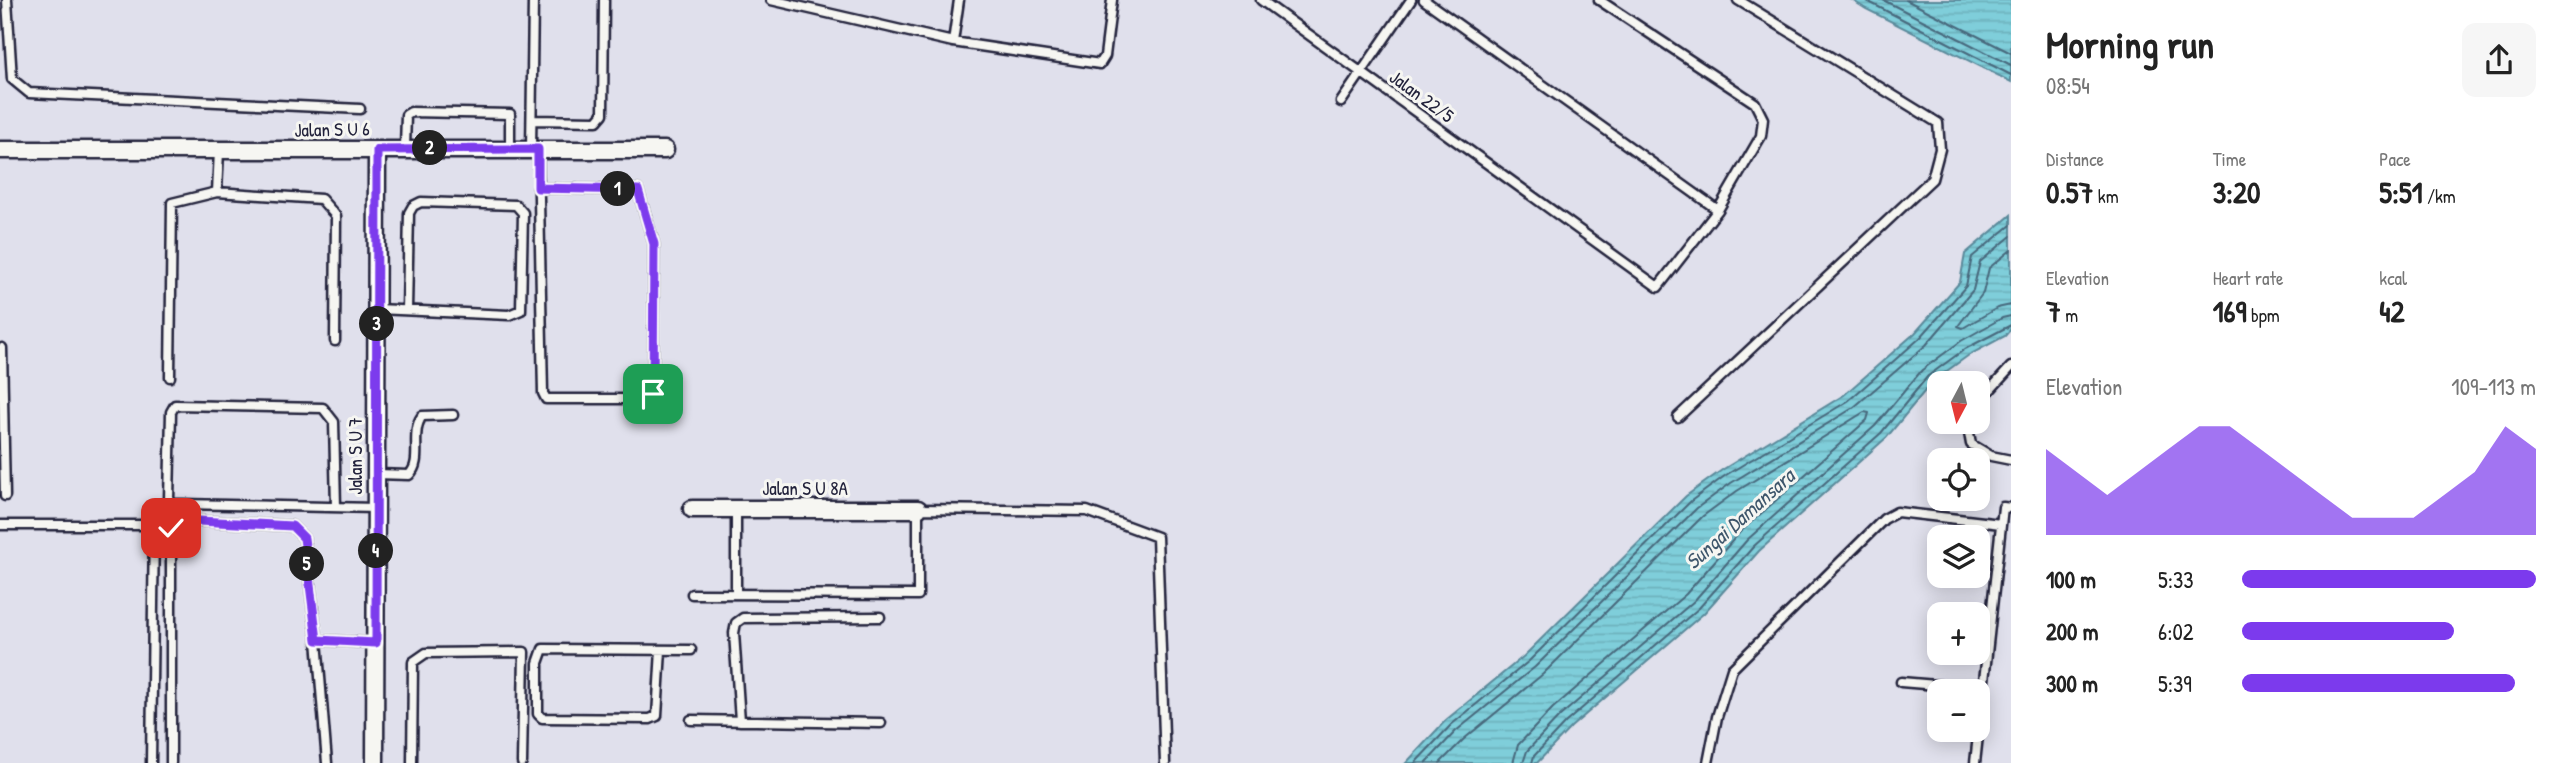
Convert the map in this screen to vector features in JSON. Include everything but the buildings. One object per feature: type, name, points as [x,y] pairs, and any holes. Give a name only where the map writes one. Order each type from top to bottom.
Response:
[{"type":"street","name":"Jalan S U 6","points":[[0,150],[665,150]]},
{"type":"street","name":"Jalan S U 7","points":[[375,763],[377,150]]},
{"type":"street","name":"Jalan S U 8A","points":[[692,509],[918,509]]},
{"type":"lane","points":[[7,0],[12,79],[29,93],[360,109]]},
{"type":"lane","points":[[533,0],[532,120],[538,188],[543,393],[547,399],[646,400],[653,394],[654,244],[638,190],[538,188]]},
{"type":"lane","points":[[532,120],[597,121],[603,114],[604,0]]},
{"type":"lane","points":[[771,0],[953,43],[1100,64],[1105,56],[1112,0]]},
{"type":"lane","points":[[953,43],[959,0]]},
{"type":"lane","name":"Jalan 22/5","points":[[1261,0],[1658,287],[1718,211]]},
{"type":"lane","points":[[1341,102],[1411,0]]},
{"type":"lane","points":[[1424,0],[1718,211],[1761,136],[1763,120],[1755,103],[1599,0]]},
{"type":"lane","points":[[1678,417],[1933,179],[1940,149],[1938,122],[1738,0]]},
{"type":"lane","points":[[405,148],[406,115],[411,112],[510,114],[510,149]]},
{"type":"lane","points":[[217,192],[219,151]]},
{"type":"lane","points":[[170,377],[172,203],[217,192],[321,199],[336,216],[335,341]]},
{"type":"lane","points":[[377,309],[509,315],[521,310],[523,213],[516,205],[421,202],[413,206],[409,213],[407,310]]},
{"type":"lane","points":[[0,349],[2,348],[5,496]]},
{"type":"lane","points":[[1990,390],[2011,367]]},
{"type":"lane","points":[[336,507],[334,422],[323,408],[175,405],[171,412],[169,500],[172,504],[376,508]]},
{"type":"lane","points":[[376,474],[409,475],[415,464],[417,423],[422,416],[453,415]]},
{"type":"lane","points":[[1969,434],[1971,444],[1991,457],[2011,460]]},
{"type":"lane","points":[[1984,679],[2003,508],[2011,508]]},
{"type":"lane","points":[[736,509],[736,594]]},
{"type":"lane","points":[[692,594],[918,594],[918,509],[1087,511],[1157,537],[1165,763]]},
{"type":"lane","points":[[1708,763],[1717,717],[1732,669],[1884,519],[1897,512],[2001,524]]},
{"type":"lane","points":[[172,763],[171,528],[180,520],[292,526],[304,538],[317,640],[327,763]]},
{"type":"lane","points":[[0,524],[153,525],[151,763]]},
{"type":"lane","points":[[740,721],[734,633],[736,623],[743,618],[880,617]]},
{"type":"lane","points":[[317,640],[376,643]]},
{"type":"lane","points":[[661,650],[657,716],[650,719],[542,718],[538,714],[538,663],[543,649],[691,650]]},
{"type":"lane","points":[[412,763],[413,662],[426,653],[524,652],[522,763]]},
{"type":"lane","points":[[1901,682],[1927,685]]},
{"type":"lane","points":[[691,720],[881,723]]},
{"type":"lane","points":[[1975,763],[1977,742]]},
{"type":"water","points":[[1852,0],[2011,0],[2011,82],[1866,9]]},
{"type":"water","name":"Sungai Damansara","points":[[2011,215],[2011,329],[2005,336],[1969,355],[1947,371],[1927,371],[1927,388],[1887,437],[1759,551],[1704,613],[1571,727],[1537,763],[1406,763],[1446,720],[1524,656],[1686,496],[1722,470],[1844,395],[1915,333],[1960,282],[1965,254]]},
{"type":"route","points":[[171,528],[180,520],[292,526],[304,538],[317,640],[376,643],[377,150],[538,149],[538,188],[638,190],[654,244],[653,394]]}]
